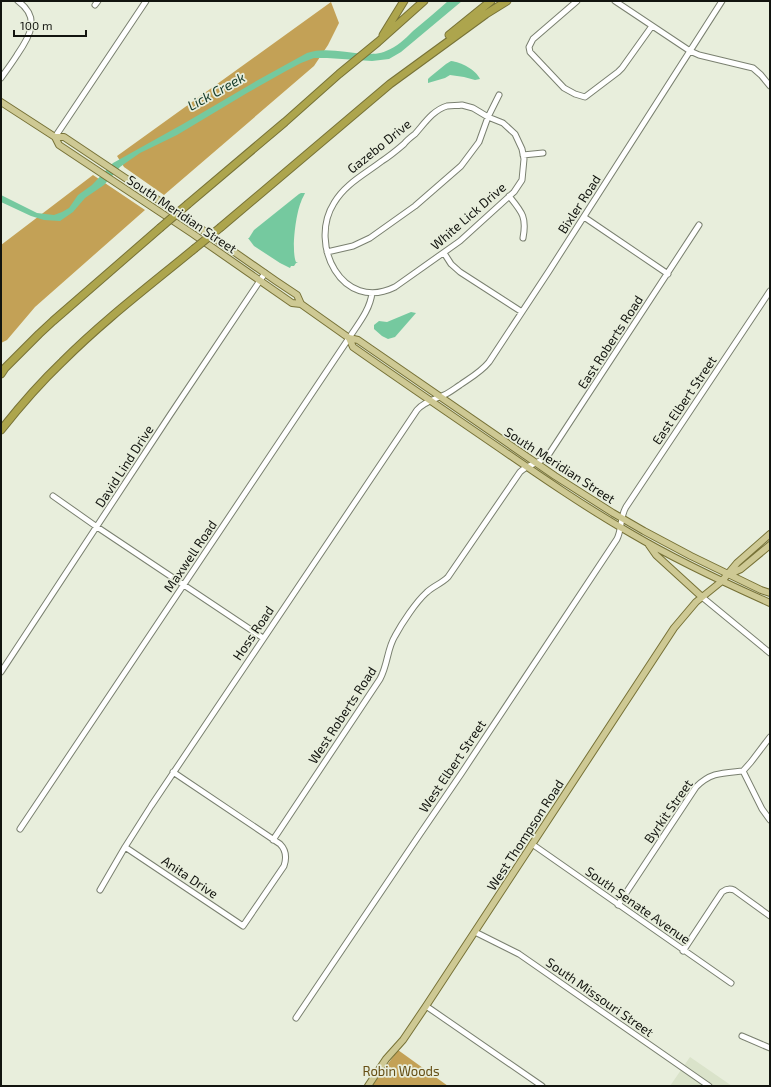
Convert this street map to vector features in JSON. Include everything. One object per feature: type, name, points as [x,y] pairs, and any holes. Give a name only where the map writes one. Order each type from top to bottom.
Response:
[{"type":"highway","points":[[378,42],[404,1]]},
{"type":"highway","points":[[1,374],[43,329],[80,296],[424,1]]},
{"type":"highway","points":[[408,71],[490,1]]},
{"type":"highway","points":[[1,430],[28,397],[62,362],[116,314],[390,84],[486,14],[507,1]]},
{"type":"main road","name":"South Meridian Street","points":[[1,102],[56,137],[64,137],[127,178],[297,295],[301,304]]},
{"type":"main road","name":"South Meridian Street","points":[[56,137],[59,145],[292,303],[301,304],[349,338],[358,340],[435,398],[532,465],[570,496],[621,523],[770,593]]},
{"type":"main road","name":"South Meridian Street","points":[[349,338],[353,347],[435,398],[532,465],[583,494],[646,542],[722,581],[770,603]]},
{"type":"main road","name":"West Thompson Road","points":[[368,1086],[386,1059],[403,1040],[426,1006],[674,628],[702,597],[722,581],[737,563],[770,534]]},
{"type":"main road","name":"South Meridian Street","points":[[646,542],[656,555],[702,597]]},
{"type":"main road","points":[[728,574],[741,570],[770,545]]},
{"type":"street","points":[[1,78],[28,38],[30,31],[31,21],[26,9],[18,1]]},
{"type":"street","points":[[56,137],[146,1]]},
{"type":"street","points":[[577,1],[533,39],[529,47],[530,52],[564,88],[575,94],[585,97],[618,72],[652,26]]},
{"type":"street","points":[[615,1],[690,51],[699,55],[753,68],[770,86]]},
{"type":"street","name":"Bixler Road","points":[[435,398],[448,392],[476,374],[489,362],[722,1]]},
{"type":"street","points":[[327,252],[353,246],[366,240],[425,198],[461,166],[479,142],[488,117],[500,95]]},
{"type":"street","name":"Gazebo Drive","points":[[327,252],[325,237],[326,222],[332,206],[340,194],[352,182],[384,160],[408,140],[436,111],[447,106],[462,105],[473,108],[488,117]]},
{"type":"street","name":"White Lick Drive","points":[[327,252],[333,268],[345,283],[356,290],[372,293],[385,292],[395,288],[460,241],[514,192],[522,180],[524,159],[519,140],[503,123],[488,117]]},
{"type":"street","points":[[523,155],[543,153]]},
{"type":"street","points":[[509,196],[518,206],[524,217],[525,226],[523,238]]},
{"type":"street","points":[[584,216],[668,274]]},
{"type":"street","name":"East Roberts Road","points":[[532,465],[549,454],[699,225]]},
{"type":"street","points":[[444,253],[460,272],[522,312]]},
{"type":"street","name":"David Lind Drive","points":[[1,672],[265,273]]},
{"type":"street","name":"East Elbert Street","points":[[621,523],[626,507],[770,291]]},
{"type":"street","name":"Maxwell Road","points":[[20,829],[349,338],[366,312],[370,304],[372,293]]},
{"type":"street","name":"Hoss Road","points":[[100,890],[125,847],[173,772],[417,410],[423,404],[435,398]]},
{"type":"street","name":"West Roberts Road","points":[[273,840],[380,679],[385,669],[392,641],[418,601],[426,592],[442,583],[448,577],[520,472],[532,465]]},
{"type":"street","points":[[53,496],[263,638]]},
{"type":"street","name":"West Elbert Street","points":[[296,1018],[465,768],[617,539],[621,523]]},
{"type":"street","name":"South Meridian Street","points":[[702,597],[770,653]]},
{"type":"street","points":[[770,737],[743,771],[762,809],[770,820]]},
{"type":"street","name":"Byrkit Street","points":[[618,905],[696,787],[712,775],[743,771]]},
{"type":"street","points":[[173,772],[273,840]]},
{"type":"street","name":"Anita Drive","points":[[125,847],[243,926],[285,864],[286,857],[284,850],[280,844],[273,840]]},
{"type":"street","name":"South Senate Avenue","points":[[532,844],[683,951],[731,983]]},
{"type":"street","points":[[683,951],[722,892],[726,889],[734,890],[770,916]]},
{"type":"street","name":"South Missouri Street","points":[[474,932],[519,954],[709,1086]]},
{"type":"street","points":[[426,1006],[542,1086]]},
{"type":"street","points":[[742,1036],[770,1048]]},
{"type":"shaded area","name":"Lick Creek","points":[[448,1],[462,1],[401,52],[389,59],[372,61],[314,58],[301,63],[177,135],[140,153],[120,167],[104,185],[85,198],[73,212],[60,221],[44,220],[31,216],[1,202],[1,195],[37,213],[54,215],[62,212],[69,208],[78,195],[92,185],[113,163],[307,53],[321,50],[365,54],[384,52],[401,42]]},
{"type":"shaded area","points":[[451,61],[468,67],[480,79],[475,80],[450,75],[428,83],[428,79],[430,77]]},
{"type":"shaded area","points":[[301,193],[305,193],[297,214],[294,241],[295,257],[296,262],[298,263],[290,268],[254,246],[248,238],[254,230]]},
{"type":"shaded area","points":[[411,312],[416,313],[395,337],[388,339],[374,329],[374,325],[379,321],[387,322]]},
{"type":"shaded area","points":[[690,1057],[732,1086],[670,1086]]},
{"type":"green space","points":[[331,2],[339,23],[328,45],[314,66],[164,195],[124,167],[117,156]]},
{"type":"green space","points":[[93,175],[145,210],[35,307],[7,340],[1,343],[1,245]]},
{"type":"green space","name":"Robin Woods","points":[[398,1050],[448,1086],[372,1086]]}]
